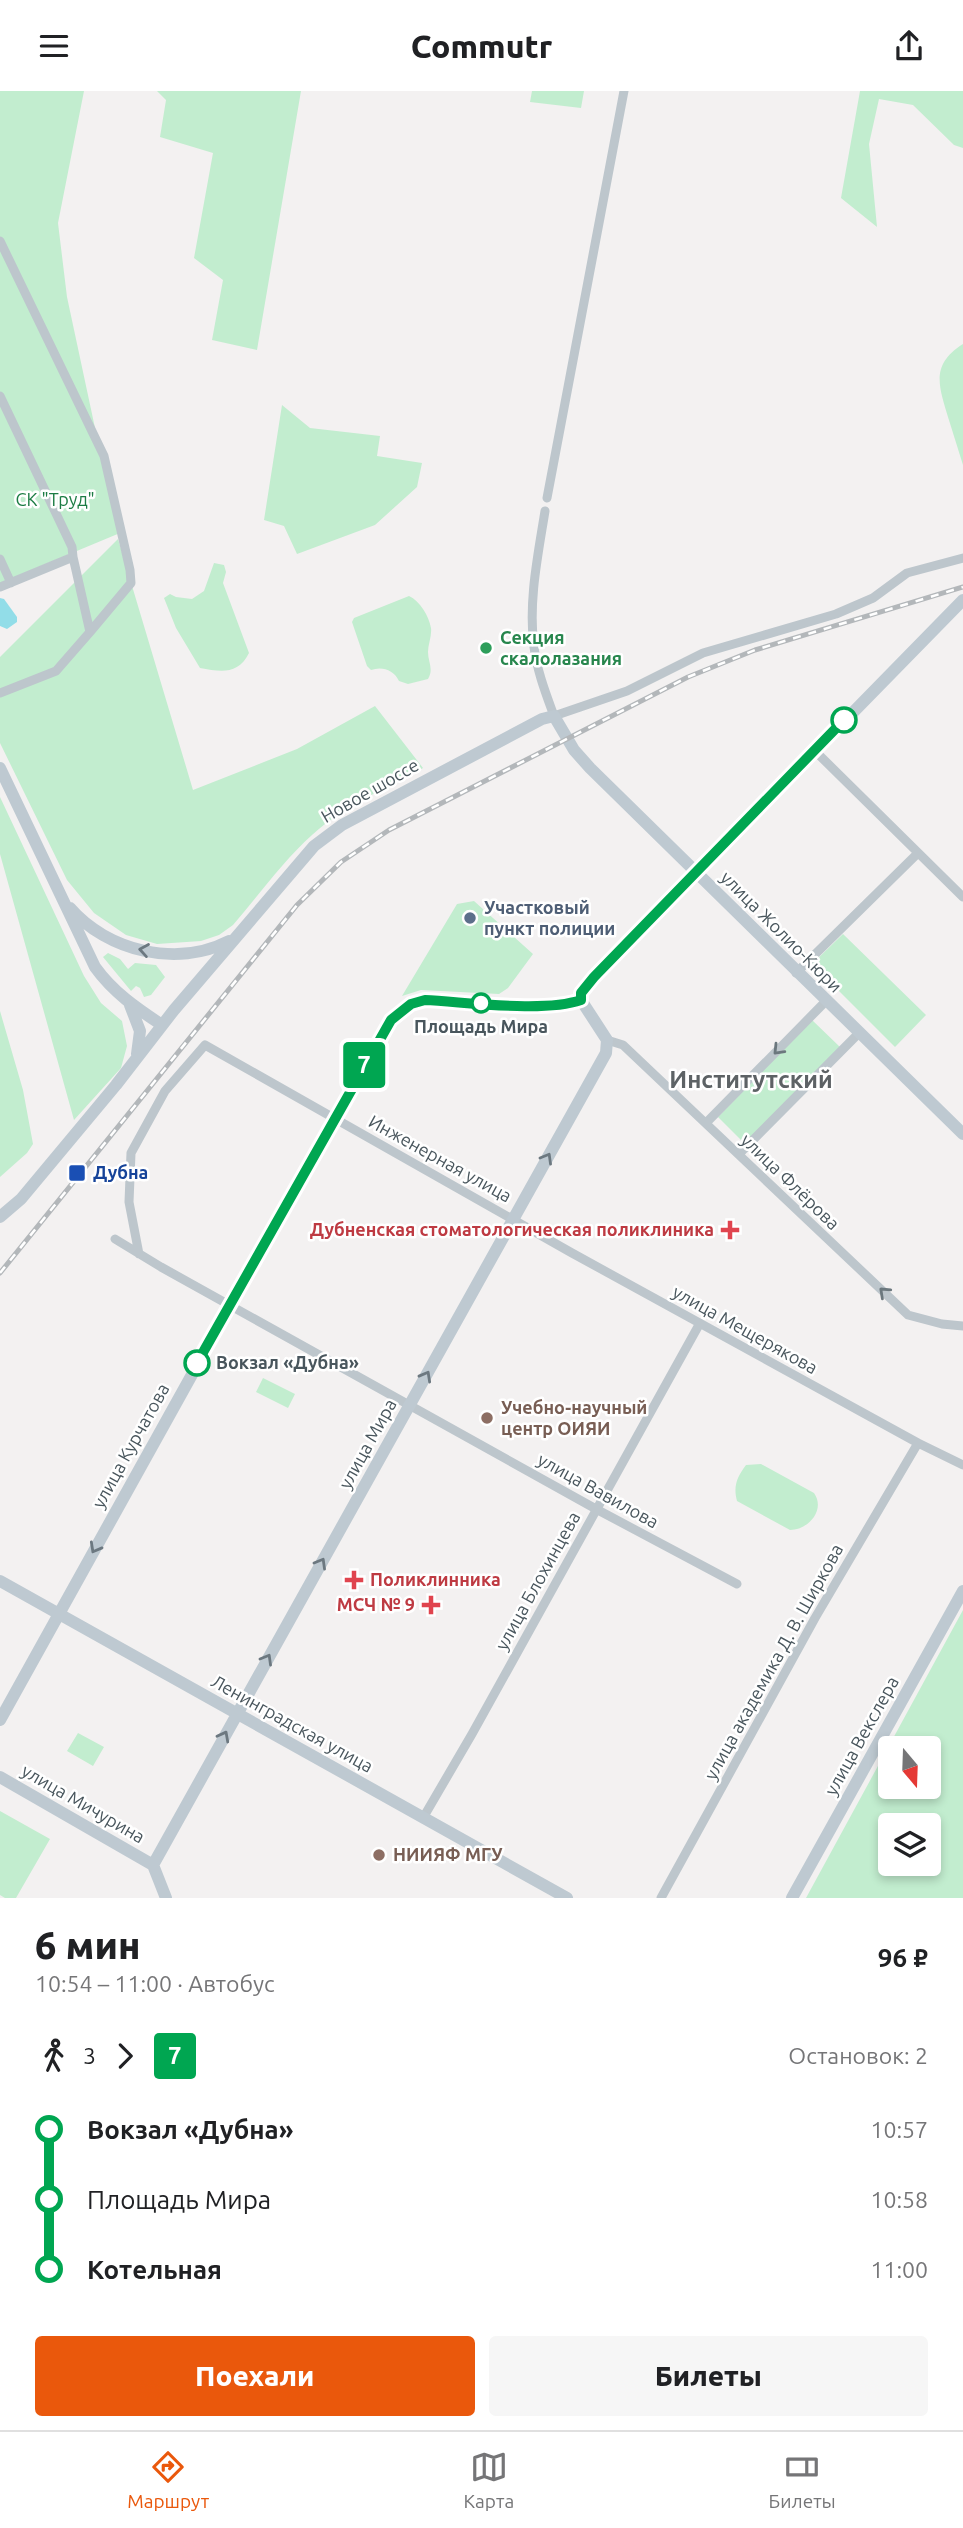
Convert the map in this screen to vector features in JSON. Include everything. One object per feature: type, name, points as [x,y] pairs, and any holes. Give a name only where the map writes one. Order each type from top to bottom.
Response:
[{"type":"main road","points":[[607,1039],[581,1000],[581,993],[814,750],[963,600]]},
{"type":"main road","name":"улица Жолио-Кюри","points":[[554,716],[574,750],[590,768],[825,1002],[963,1134]]},
{"type":"main road","name":"Новое шоссе","points":[[0,768],[84,949],[107,983],[129,1004],[162,1025],[303,857],[334,830],[418,783],[542,719],[554,716]]},
{"type":"main road","name":"Новое шоссе","points":[[58,891],[72,912],[101,935],[140,950],[191,952],[215,947],[235,937]]},
{"type":"main road","points":[[84,949],[86,939],[101,935]]},
{"type":"main road","points":[[191,952],[202,955],[209,968]]},
{"type":"main road","name":"улица Курчатова","points":[[0,1720],[391,1020],[402,1009],[425,1000],[506,1005],[567,1005],[581,1000]]},
{"type":"main road","name":"Новое шоссе","points":[[129,1004],[141,1031],[136,1060]]},
{"type":"main road","points":[[0,1217],[21,1199],[162,1025]]},
{"type":"main road","name":"улица Мира","points":[[153,1865],[601,1064],[608,1046],[607,1039]]},
{"type":"main road","name":"Ленинградская улица","points":[[0,1581],[567,1898]]},
{"type":"main road","name":"улица Векслера","points":[[792,1898],[963,1591]]},
{"type":"main road","name":"улица Мичурина","points":[[0,1777],[153,1865],[166,1898]]},
{"type":"street","points":[[547,498],[624,91]]},
{"type":"street","points":[[0,241],[104,456],[131,583],[56,671],[0,693]]},
{"type":"street","points":[[0,395],[72,547],[90,632]]},
{"type":"street","name":"улица Жолио-Кюри","points":[[545,511],[536,574],[533,632],[538,666],[554,716]]},
{"type":"street","points":[[0,587],[73,558]]},
{"type":"street","points":[[554,716],[627,691],[704,653],[836,614],[873,598],[907,573],[963,558]]},
{"type":"street","points":[[0,559],[11,583]]},
{"type":"street","points":[[814,750],[963,897]]},
{"type":"street","points":[[796,973],[918,853]]},
{"type":"street","points":[[706,1123],[825,1002]]},
{"type":"street","points":[[739,1154],[859,1033]]},
{"type":"street","name":"улица Флёрова","points":[[607,1039],[624,1045],[908,1315],[963,1327]]},
{"type":"street","name":"Инженерная улица","points":[[139,1254],[129,1202],[131,1153],[165,1091],[205,1045],[513,1218]]},
{"type":"street","name":"улица Мещерякова","points":[[513,1218],[918,1443],[963,1465]]},
{"type":"street","name":"улица Вавилова","points":[[115,1239],[596,1509],[737,1584]]},
{"type":"street","name":"улица Блохинцева","points":[[423,1818],[700,1323]]},
{"type":"street","name":"улица академика Д. В. Ширкова","points":[[661,1898],[815,1618],[918,1443]]},
{"type":"green space","name":"СК \"Труд\"","points":[[0,91],[84,91],[58,223],[67,297],[120,533],[0,583]]},
{"type":"green space","points":[[157,91],[301,91],[257,350],[212,340],[223,280],[194,258],[213,153],[160,137],[166,100]]},
{"type":"green space","points":[[532,91],[584,91],[581,108],[530,102]]},
{"type":"green space","points":[[860,91],[963,91],[963,148],[954,145],[913,105],[879,99],[869,144],[877,227],[841,198]]},
{"type":"green space","points":[[963,344],[963,465],[942,395],[940,377],[945,360]]},
{"type":"green space","points":[[282,405],[310,428],[380,436],[377,456],[422,463],[417,487],[375,525],[297,554],[284,526],[264,520]]},
{"type":"green space","points":[[118,539],[193,790],[297,749],[375,706],[423,768],[366,798],[324,825],[291,856],[233,925],[219,935],[201,941],[157,944],[126,935],[94,913],[67,880],[0,743],[0,657]]},
{"type":"green space","points":[[214,563],[224,565],[226,572],[223,583],[249,653],[240,665],[228,670],[200,668],[176,628],[164,598],[170,594],[192,599],[204,591]]},
{"type":"green space","points":[[409,596],[417,601],[430,623],[428,652],[431,669],[428,679],[408,684],[399,681],[387,670],[371,670],[367,666],[352,622],[354,618]]},
{"type":"green space","points":[[0,797],[84,976],[101,1003],[122,1021],[127,1046],[121,1068],[74,1120],[0,854]]},
{"type":"green space","points":[[474,901],[533,954],[508,988],[499,994],[421,990],[402,996],[457,904]]},
{"type":"green space","points":[[843,934],[926,1015],[895,1047],[812,964]]},
{"type":"green space","points":[[108,953],[120,959],[128,969],[135,963],[156,965],[165,977],[151,995],[144,997],[136,986],[131,991],[103,957]]},
{"type":"green space","points":[[0,1011],[23,1090],[33,1144],[27,1153],[0,1177]]},
{"type":"green space","points":[[812,1020],[840,1047],[745,1144],[718,1117]]},
{"type":"green space","points":[[263,1378],[295,1394],[288,1408],[256,1392]]},
{"type":"green space","points":[[761,1464],[814,1493],[818,1506],[809,1523],[790,1530],[737,1501],[736,1486],[743,1469],[746,1465]]},
{"type":"green space","points":[[963,1610],[963,1898],[806,1898],[878,1766],[878,1799],[942,1799],[942,1736],[894,1736]]},
{"type":"green space","points":[[78,1733],[104,1747],[93,1766],[67,1751]]},
{"type":"green space","points":[[0,1811],[50,1839],[16,1898],[0,1895]]},
{"type":"water","points":[[0,598],[4,599],[17,617],[17,622],[7,629],[0,626]]},
{"type":"railway","points":[[0,1273],[297,905],[341,862],[389,830],[688,677],[755,650],[963,587]]},
{"type":"bus line","name":"7","points":[[197,1363],[373,1049],[391,1020],[402,1009],[425,1000],[516,1005],[567,1005],[581,1000],[581,993],[594,977],[844,720]]},
{"type":"place","name":"Секция скалолазания","points":[[486,648]]},
{"type":"place","name":"Участковый пункт полиции","points":[[470,918]]},
{"type":"place","name":"Площадь Мира","points":[[481,1003]]},
{"type":"place","name":"Дубна","points":[[77,1173]]},
{"type":"place","name":"Дубненская стоматологическая поликлиника","points":[[730,1230]]},
{"type":"place","name":"Вокзал «Дубна»","points":[[197,1363]]},
{"type":"place","name":"Учебно-научный центр ОИЯИ","points":[[487,1418]]},
{"type":"place","name":"Поликлинника","points":[[354,1580]]},
{"type":"place","name":"МСЧ № 9","points":[[431,1605]]},
{"type":"place","name":"НИИЯФ МГУ","points":[[379,1855]]},
{"type":"district","name":"Институтский","points":[[751,1080]]}]
